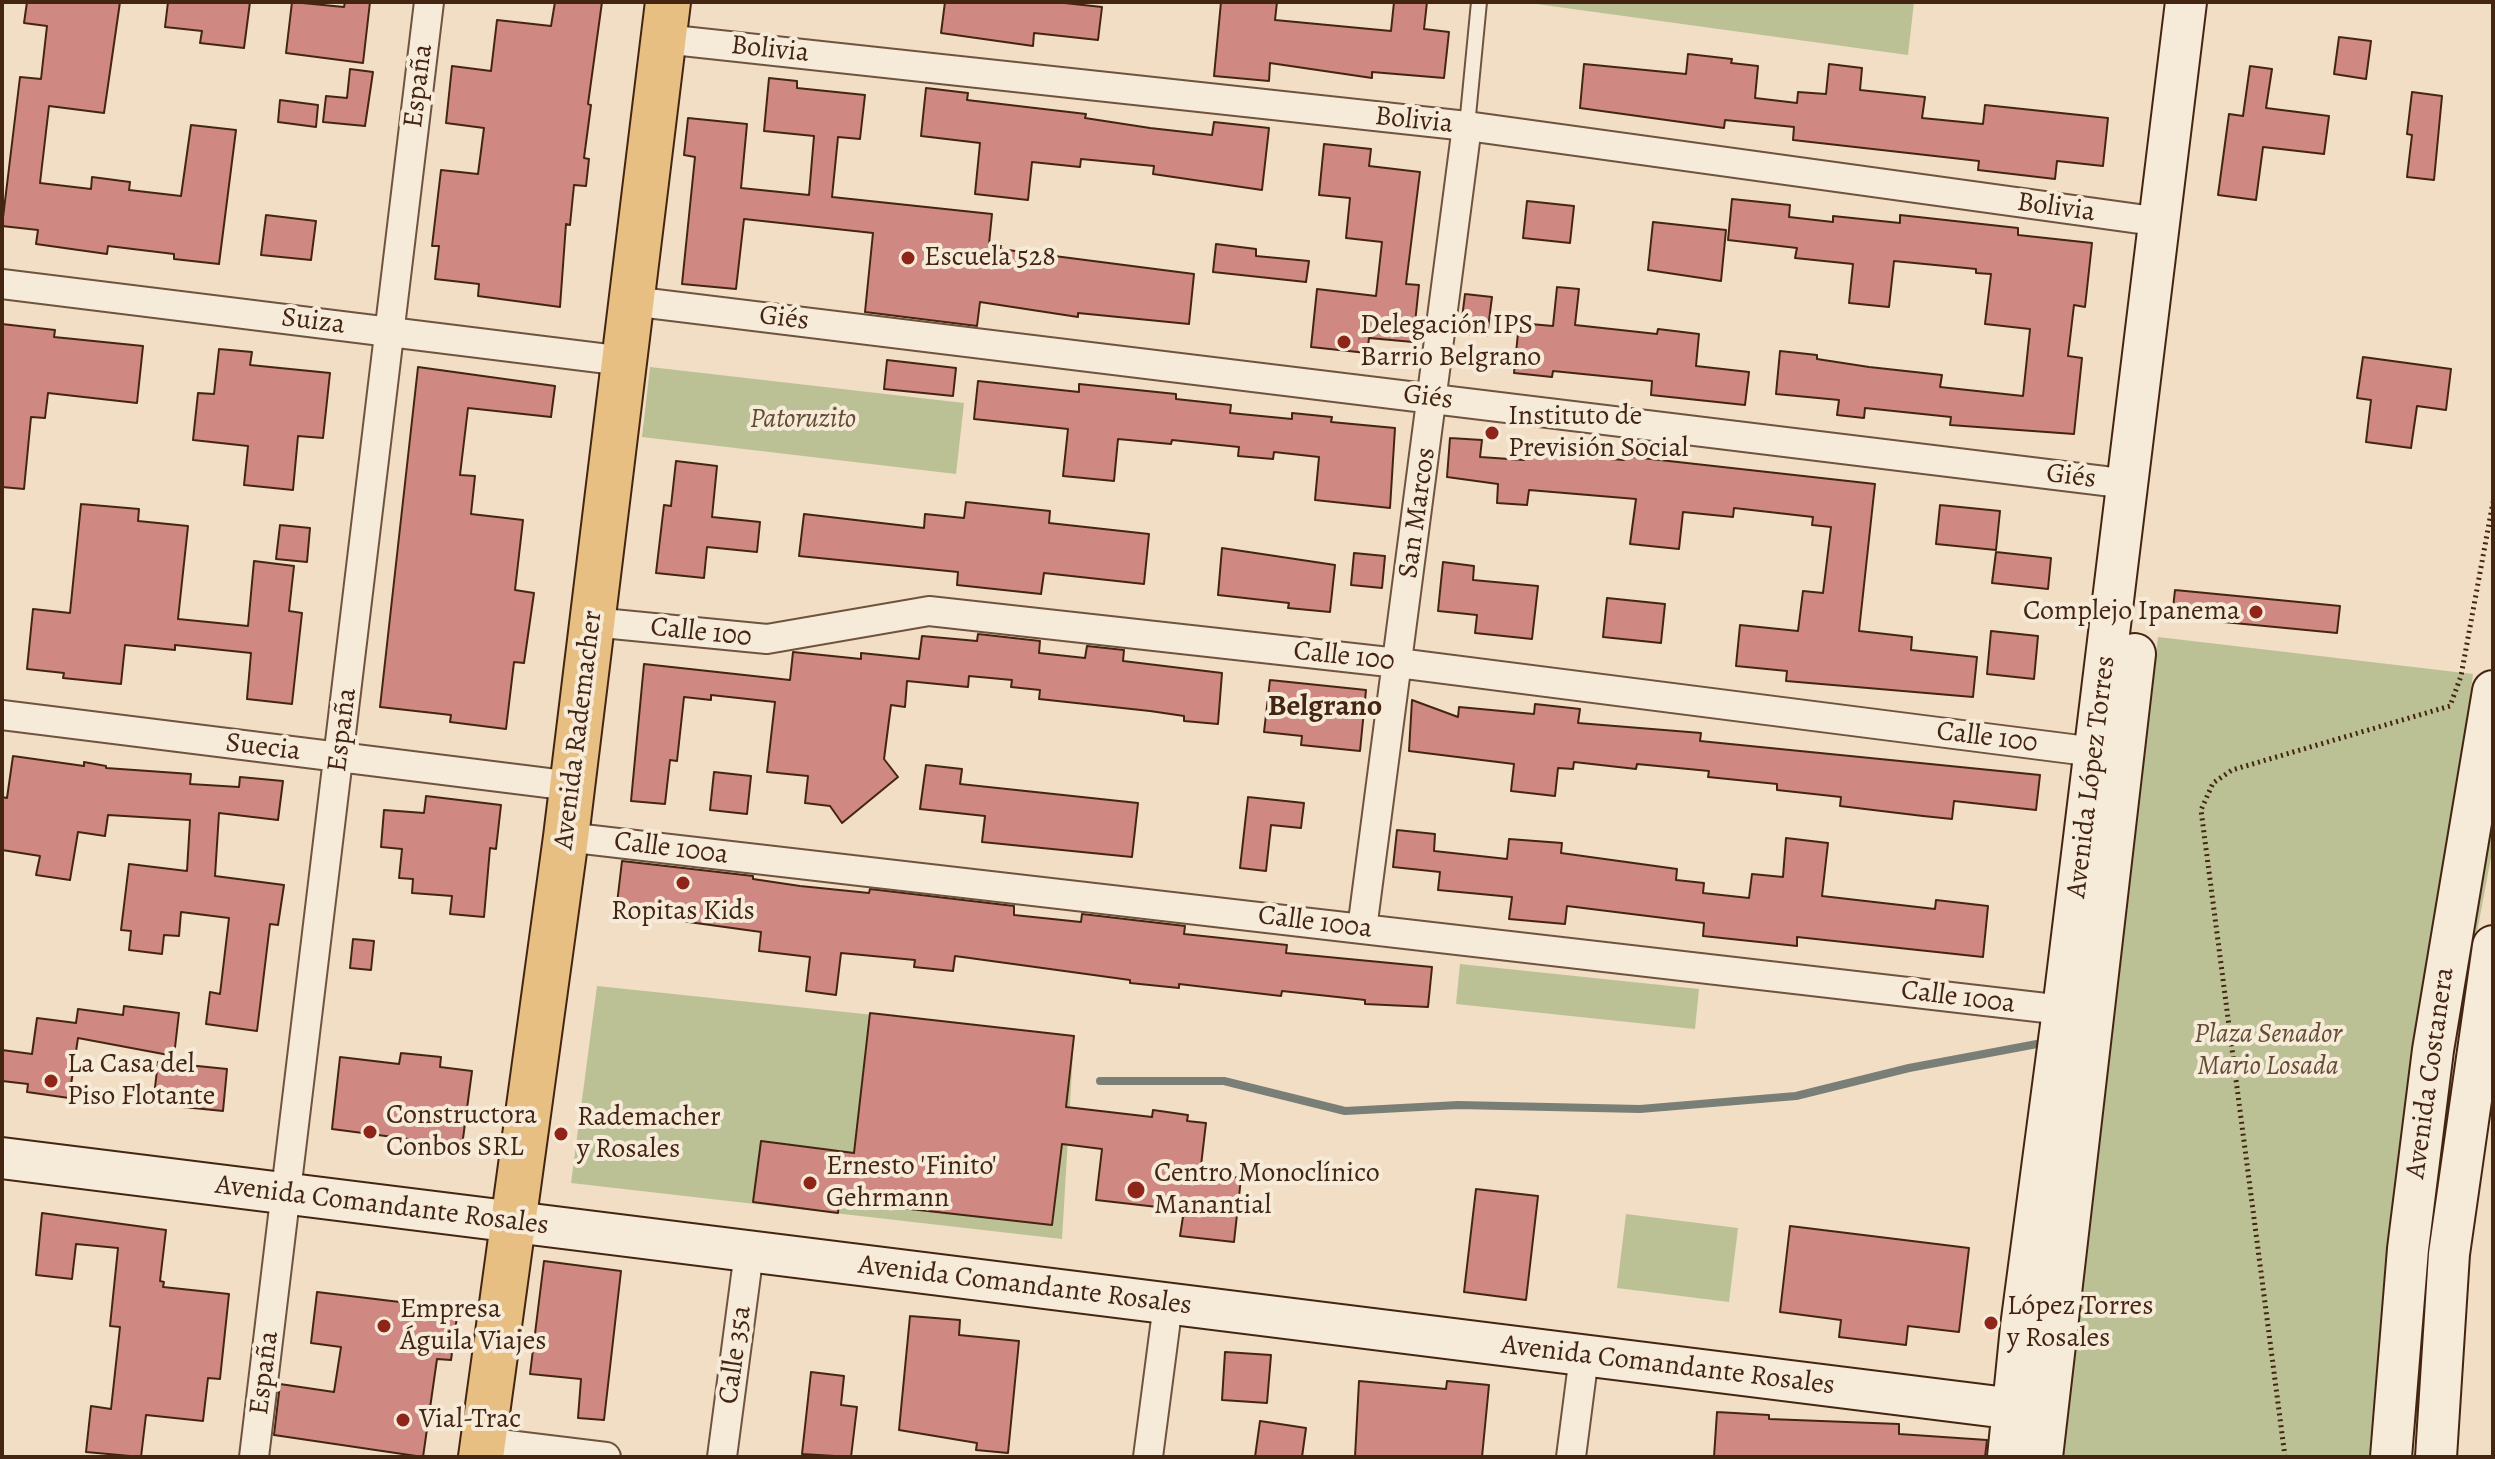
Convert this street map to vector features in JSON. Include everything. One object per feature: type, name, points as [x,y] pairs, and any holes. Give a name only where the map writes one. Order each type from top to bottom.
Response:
[{"type":"main road","name":"Avenida López Torres","points":[[2042,1457],[2030,1411],[2021,1327],[2129,484],[2186,2]]},
{"type":"main road","name":"Avenida López Torres","points":[[2008,1457],[2030,1411],[2208,2]]},
{"type":"main road","name":"Avenida Rademacher","points":[[482,1449],[566,837],[666,20]]},
{"type":"main road","name":"Avenida Costanera","points":[[2391,1457],[2408,1249],[2433,1050],[2493,691]]},
{"type":"main road","name":"Avenida Costanera","points":[[2436,1457],[2449,1254],[2493,946]]},
{"type":"main road","name":"Avenida Comandante Rosales","points":[[2,1158],[2030,1411]]},
{"type":"street","name":"España","points":[[254,1457],[429,2]]},
{"type":"street","name":"Bolivia","points":[[666,20],[2161,222]]},
{"type":"street","name":"San Marcos","points":[[1362,929],[1467,126]]},
{"type":"street","name":"Suiza","points":[[2,284],[624,361]]},
{"type":"street","name":"Giés","points":[[631,301],[2129,484]]},
{"type":"street","name":"Calle 100","points":[[592,622],[767,639],[929,611],[1398,663],[2095,752]]},
{"type":"street","name":"Suecia","points":[[2,715],[572,786]]},
{"type":"street","name":"Calle 100a","points":[[566,837],[2063,1010]]},
{"type":"street","name":"Calle 35a","points":[[722,1457],[749,1252]]},
{"type":"street","points":[[1148,1457],[1168,1304]]},
{"type":"street","points":[[1571,1457],[1584,1356]]},
{"type":"street","points":[[482,1449],[606,1457]]},
{"type":"lane","name":"San Marcos","points":[[1467,126],[1479,2]]},
{"type":"path","points":[[2285,1457],[2201,810],[2213,783],[2232,770],[2450,706],[2461,676],[2493,502]]},
{"type":"green space","points":[[1522,2],[1914,2],[1908,55]]},
{"type":"green space","name":"Patoruzito","points":[[650,367],[964,403],[956,474],[642,437]]},
{"type":"green space","name":"Plaza Senador Mario Losada","points":[[2158,637],[2473,674],[2379,1457],[2059,1457]]},
{"type":"green space","points":[[2493,753],[2493,847],[2465,996],[2451,993]]},
{"type":"green space","points":[[1460,964],[1699,989],[1695,1029],[1456,1004]]},
{"type":"green space","points":[[597,986],[1074,1036],[1062,1239],[571,1183]]},
{"type":"green space","points":[[1626,1214],[1738,1228],[1729,1302],[1617,1288]]},
{"type":"building","points":[[27,2],[120,2],[104,113],[49,106],[40,183],[91,189],[92,177],[130,182],[129,190],[181,196],[191,125],[236,130],[219,264],[174,259],[174,254],[108,246],[107,254],[36,244],[38,230],[2,226],[20,77],[41,79],[47,26],[24,23]]},
{"type":"building","points":[[168,2],[250,2],[244,48],[200,43],[202,31],[165,27]]},
{"type":"building","points":[[292,2],[344,7],[345,2],[370,2],[363,63],[286,53]]},
{"type":"building","points":[[555,2],[602,2],[588,104],[591,105],[584,158],[589,159],[586,186],[574,185],[570,225],[566,224],[560,307],[478,296],[479,284],[435,279],[439,246],[432,246],[441,170],[478,174],[484,128],[446,123],[452,66],[491,71],[497,20],[551,26]]},
{"type":"building","points":[[945,2],[1055,2],[1102,7],[1098,40],[1034,33],[1033,46],[941,33]]},
{"type":"building","points":[[1221,2],[1277,2],[1275,20],[1391,31],[1394,2],[1427,2],[1424,29],[1449,32],[1444,78],[1372,72],[1372,78],[1270,63],[1269,81],[1214,76]]},
{"type":"building","points":[[2339,37],[2371,41],[2366,79],[2334,74]]},
{"type":"building","points":[[1688,54],[1732,59],[1731,63],[1758,66],[1755,98],[1797,103],[1798,92],[1826,94],[1829,64],[1862,68],[1860,90],[1925,97],[1922,118],[1983,124],[1985,105],[2108,118],[2103,166],[2057,161],[2055,179],[1978,170],[1979,161],[1793,140],[1794,127],[1725,120],[1724,128],[1580,108],[1584,64],[1686,74]]},
{"type":"building","points":[[2250,66],[2272,69],[2266,108],[2329,116],[2324,154],[2263,147],[2256,200],[2218,195],[2229,114],[2243,116]]},
{"type":"building","points":[[350,69],[373,72],[365,126],[323,122],[326,96],[347,98]]},
{"type":"building","points":[[769,78],[797,81],[797,88],[865,95],[860,139],[838,137],[832,197],[992,214],[989,244],[1001,246],[1000,249],[1194,274],[1189,324],[1078,313],[1078,317],[980,302],[977,326],[865,312],[873,233],[744,219],[736,289],[682,284],[695,157],[684,155],[688,118],[747,124],[741,188],[809,195],[814,136],[764,131]]},
{"type":"building","points":[[926,88],[968,93],[967,100],[1086,114],[1085,118],[1150,128],[1212,135],[1214,122],[1269,128],[1262,190],[1153,174],[1154,166],[1081,159],[1080,167],[1032,162],[1028,200],[975,194],[980,143],[921,136]]},
{"type":"building","points":[[2412,92],[2442,96],[2434,180],[2407,177],[2412,135],[2407,134]]},
{"type":"building","points":[[280,100],[318,105],[316,127],[278,122]]},
{"type":"building","points":[[1324,144],[1371,149],[1369,166],[1420,172],[1406,284],[1419,285],[1413,342],[1369,338],[1367,353],[1311,347],[1317,289],[1376,296],[1382,242],[1346,238],[1350,198],[1319,195]]},
{"type":"building","points":[[1732,199],[1790,205],[1789,217],[1833,222],[1833,216],[1900,223],[1900,215],[2018,228],[2018,235],[2092,243],[2085,307],[2074,305],[2068,356],[2082,358],[2074,434],[1950,425],[1951,417],[1865,408],[1864,418],[1837,415],[1839,400],[1776,394],[1780,351],[1817,355],[1817,359],[1869,367],[1942,375],[1940,387],[2023,396],[2030,329],[1985,324],[1991,274],[1976,273],[1976,269],[1894,261],[1889,307],[1849,303],[1853,264],[1795,258],[1797,248],[1728,240]]},
{"type":"building","points":[[1527,201],[1574,206],[1570,243],[1523,238]]},
{"type":"building","points":[[266,215],[316,221],[311,260],[261,255]]},
{"type":"building","points":[[1653,222],[1726,230],[1721,281],[1648,270]]},
{"type":"building","points":[[1216,244],[1256,249],[1256,256],[1309,261],[1306,282],[1213,272]]},
{"type":"building","points":[[1557,287],[1579,289],[1575,325],[1657,334],[1658,329],[1699,334],[1696,366],[1749,372],[1745,405],[1651,395],[1652,381],[1553,371],[1552,377],[1514,373],[1519,323],[1553,326]]},
{"type":"building","points":[[1465,294],[1492,297],[1487,336],[1460,334]]},
{"type":"building","points":[[2,324],[55,330],[54,337],[143,346],[137,403],[48,393],[45,418],[31,417],[24,489],[2,487]]},
{"type":"building","points":[[219,349],[252,352],[250,365],[330,373],[323,438],[298,436],[293,490],[244,485],[248,446],[193,440],[198,393],[214,394]]},
{"type":"building","points":[[2363,357],[2451,369],[2446,410],[2417,406],[2411,448],[2366,442],[2371,400],[2357,398]]},
{"type":"building","points":[[887,360],[956,368],[953,396],[884,389]]},
{"type":"building","points":[[418,367],[555,386],[551,417],[468,408],[460,475],[475,476],[471,514],[523,520],[515,590],[534,593],[524,663],[514,662],[506,729],[450,722],[451,715],[380,707]]},
{"type":"building","points":[[978,381],[1079,392],[1079,384],[1176,394],[1176,399],[1231,405],[1230,413],[1292,419],[1292,413],[1332,417],[1331,422],[1395,428],[1390,508],[1315,500],[1319,457],[1274,452],[1273,459],[1238,456],[1239,447],[1172,440],[1171,444],[1118,439],[1114,481],[1063,476],[1068,429],[974,419]]},
{"type":"building","points":[[1450,438],[1482,440],[1480,457],[1524,460],[1525,446],[1546,448],[1545,454],[1624,460],[1624,456],[1875,484],[1859,631],[1912,637],[1911,650],[1977,657],[1973,697],[1786,681],[1787,671],[1736,666],[1740,625],[1798,631],[1803,591],[1823,593],[1831,527],[1812,525],[1813,517],[1734,508],[1733,517],[1683,512],[1679,549],[1630,544],[1636,499],[1529,490],[1527,505],[1497,503],[1498,484],[1447,477]]},
{"type":"building","points":[[676,461],[717,466],[712,517],[760,522],[757,552],[707,547],[704,578],[656,573],[664,505],[671,506]]},
{"type":"building","points":[[966,502],[1050,511],[1049,523],[1149,534],[1144,584],[1044,573],[1041,594],[957,585],[958,572],[799,556],[804,514],[924,528],[925,514],[964,518]]},
{"type":"building","points":[[81,504],[139,509],[138,521],[188,526],[178,619],[248,626],[254,561],[294,566],[289,611],[302,613],[292,704],[247,699],[251,653],[175,645],[175,650],[125,645],[121,684],[63,678],[64,673],[27,669],[33,609],[70,613]]},
{"type":"building","points":[[1940,505],[2000,511],[1996,550],[1936,544]]},
{"type":"building","points":[[280,525],[310,528],[307,562],[276,559]]},
{"type":"building","points":[[1222,548],[1335,565],[1330,612],[1288,608],[1289,603],[1218,595]]},
{"type":"building","points":[[1996,552],[2051,558],[2048,589],[1992,583]]},
{"type":"building","points":[[1354,553],[1385,556],[1382,588],[1351,585]]},
{"type":"building","points":[[1443,562],[1474,566],[1473,580],[1538,586],[1532,639],[1475,633],[1477,615],[1438,611]]},
{"type":"building","name":"Complejo Ipanema","points":[[2175,590],[2340,606],[2337,633],[2172,617]]},
{"type":"building","points":[[1607,598],[1665,604],[1661,643],[1603,637]]},
{"type":"building","points":[[1991,631],[2038,636],[2034,679],[1987,674]]},
{"type":"building","points":[[978,634],[1040,641],[1039,653],[1085,658],[1087,646],[1124,650],[1123,661],[1222,673],[1218,724],[1184,721],[1184,716],[1150,711],[1039,699],[1040,690],[1011,687],[1012,680],[969,676],[968,687],[907,681],[905,707],[891,705],[884,759],[898,777],[842,823],[830,806],[805,803],[808,776],[767,772],[775,702],[711,695],[711,700],[684,697],[677,761],[670,760],[665,804],[631,801],[644,664],[790,680],[793,652],[861,659],[861,653],[919,659],[922,636],[977,641]]},
{"type":"building","points":[[1270,680],[1366,690],[1360,751],[1301,745],[1302,736],[1264,732]]},
{"type":"building","points":[[1412,700],[1458,717],[1459,707],[1534,714],[1535,704],[1580,709],[1578,723],[1701,733],[1700,741],[2040,775],[2036,810],[1954,801],[1952,819],[1923,816],[1840,806],[1841,797],[1777,790],[1777,784],[1708,777],[1709,771],[1637,764],[1636,769],[1574,762],[1573,769],[1558,768],[1555,796],[1511,791],[1514,764],[1409,751]]},
{"type":"building","points":[[13,756],[84,766],[84,762],[106,768],[191,774],[190,784],[239,787],[240,777],[283,781],[278,820],[219,813],[215,876],[284,885],[278,925],[270,924],[257,1031],[206,1024],[210,992],[220,994],[229,918],[181,912],[179,936],[164,935],[162,954],[129,950],[131,931],[121,930],[129,864],[187,871],[190,820],[108,815],[105,836],[78,832],[70,880],[36,875],[40,856],[2,850],[2,797],[7,798]]},
{"type":"building","points":[[926,765],[962,769],[960,784],[1138,803],[1132,857],[982,842],[985,816],[920,809]]},
{"type":"building","points":[[714,772],[751,776],[747,814],[710,810]]},
{"type":"building","points":[[426,796],[501,805],[496,849],[490,848],[484,917],[450,914],[452,896],[412,893],[413,879],[399,878],[402,849],[381,847],[384,810],[424,813]]},
{"type":"building","points":[[1248,797],[1304,803],[1301,828],[1271,825],[1266,871],[1240,868]]},
{"type":"building","points":[[1397,830],[1435,834],[1434,851],[1507,859],[1509,839],[1562,843],[1561,853],[1677,869],[1676,880],[1704,883],[1703,893],[1749,898],[1752,874],[1783,877],[1786,838],[1828,843],[1822,896],[1935,909],[1936,900],[1988,906],[1983,957],[1797,937],[1797,946],[1703,936],[1704,923],[1567,906],[1565,924],[1509,919],[1512,897],[1438,890],[1440,872],[1393,867]]},
{"type":"building","points":[[622,861],[753,876],[753,879],[800,886],[869,893],[870,889],[1014,906],[1014,915],[1081,922],[1082,914],[1185,926],[1184,934],[1287,945],[1286,953],[1432,967],[1428,1007],[1365,1004],[1365,1000],[1282,991],[1281,996],[1179,984],[1179,988],[1130,983],[1130,980],[955,956],[953,971],[914,967],[915,960],[841,953],[836,995],[806,991],[810,957],[759,951],[761,932],[616,912]]},
{"type":"building","points":[[353,939],[374,941],[371,970],[350,968]]},
{"type":"building","points":[[124,1006],[179,1013],[174,1056],[78,1038],[69,1098],[27,1092],[28,1084],[2,1081],[2,1050],[32,1054],[37,1018],[76,1023],[78,1009],[123,1015]]},
{"type":"building","points":[[870,1013],[1074,1036],[1066,1107],[1152,1117],[1153,1110],[1188,1115],[1187,1121],[1206,1123],[1200,1174],[1241,1178],[1234,1242],[1180,1236],[1184,1210],[1096,1200],[1102,1149],[1062,1144],[1052,1225],[839,1201],[838,1213],[753,1202],[761,1141],[854,1153]]},
{"type":"building","points":[[401,1053],[441,1057],[440,1067],[472,1071],[462,1146],[332,1129],[340,1057],[399,1064]]},
{"type":"building","points":[[158,1062],[227,1069],[223,1111],[153,1104]]},
{"type":"building","points":[[1476,1189],[1538,1196],[1526,1300],[1464,1292]]},
{"type":"building","points":[[42,1213],[166,1230],[160,1281],[164,1282],[163,1287],[229,1294],[220,1379],[208,1378],[203,1421],[146,1415],[141,1457],[86,1452],[91,1406],[111,1409],[120,1327],[110,1326],[118,1248],[76,1244],[72,1279],[36,1275]]},
{"type":"building","points":[[1790,1226],[1969,1248],[1959,1332],[1908,1326],[1906,1345],[1839,1337],[1841,1320],[1780,1312]]},
{"type":"building","points":[[544,1261],[621,1271],[604,1420],[578,1418],[581,1379],[530,1374]]},
{"type":"building","points":[[317,1292],[458,1309],[451,1360],[437,1359],[423,1457],[274,1435],[280,1384],[334,1392],[341,1347],[311,1343]]},
{"type":"building","points":[[910,1316],[960,1320],[959,1335],[1019,1341],[1008,1453],[976,1450],[977,1443],[899,1430]]},
{"type":"building","points":[[1225,1352],[1271,1355],[1267,1403],[1222,1400]]},
{"type":"building","points":[[811,1372],[844,1376],[841,1405],[857,1407],[851,1457],[802,1454]]},
{"type":"building","points":[[1359,1381],[1446,1389],[1447,1381],[1489,1385],[1482,1457],[1355,1457]]},
{"type":"building","points":[[1717,1412],[1769,1415],[1769,1419],[1899,1424],[1899,1434],[1987,1440],[1985,1457],[1714,1457]]},
{"type":"building","points":[[1260,1421],[1306,1428],[1302,1457],[1255,1457]]},
{"type":"waterway","points":[[1100,1081],[1224,1081],[1345,1111],[1458,1105],[1640,1109],[1796,1096],[1909,1068],[2037,1044]]},
{"type":"place","name":"Escuela 528","points":[[908,258]]},
{"type":"place","name":"Delegación IPS Barrio Belgrano","points":[[1344,342]]},
{"type":"place","name":"Instituto de Previsión Social","points":[[1492,433]]},
{"type":"place","name":"Complejo Ipanema","points":[[2256,612]]},
{"type":"place","name":"Ropitas Kids","points":[[683,883]]},
{"type":"place","name":"La Casa del Piso Flotante","points":[[51,1081]]},
{"type":"place","name":"Constructora Conbos SRL","points":[[370,1132]]},
{"type":"place","name":"Rademacher y Rosales","points":[[561,1134]]},
{"type":"place","name":"Ernesto 'Finito' Gehrmann","points":[[810,1183]]},
{"type":"place","name":"Centro Monoclínico Manantial","points":[[1136,1190]]},
{"type":"place","name":"López Torres y Rosales","points":[[1991,1323]]},
{"type":"place","name":"Empresa Águila Viajes","points":[[384,1326]]},
{"type":"place","name":"Vial-Trac","points":[[403,1420]]},
{"type":"district","name":"Belgrano","points":[[1325,708]]}]
